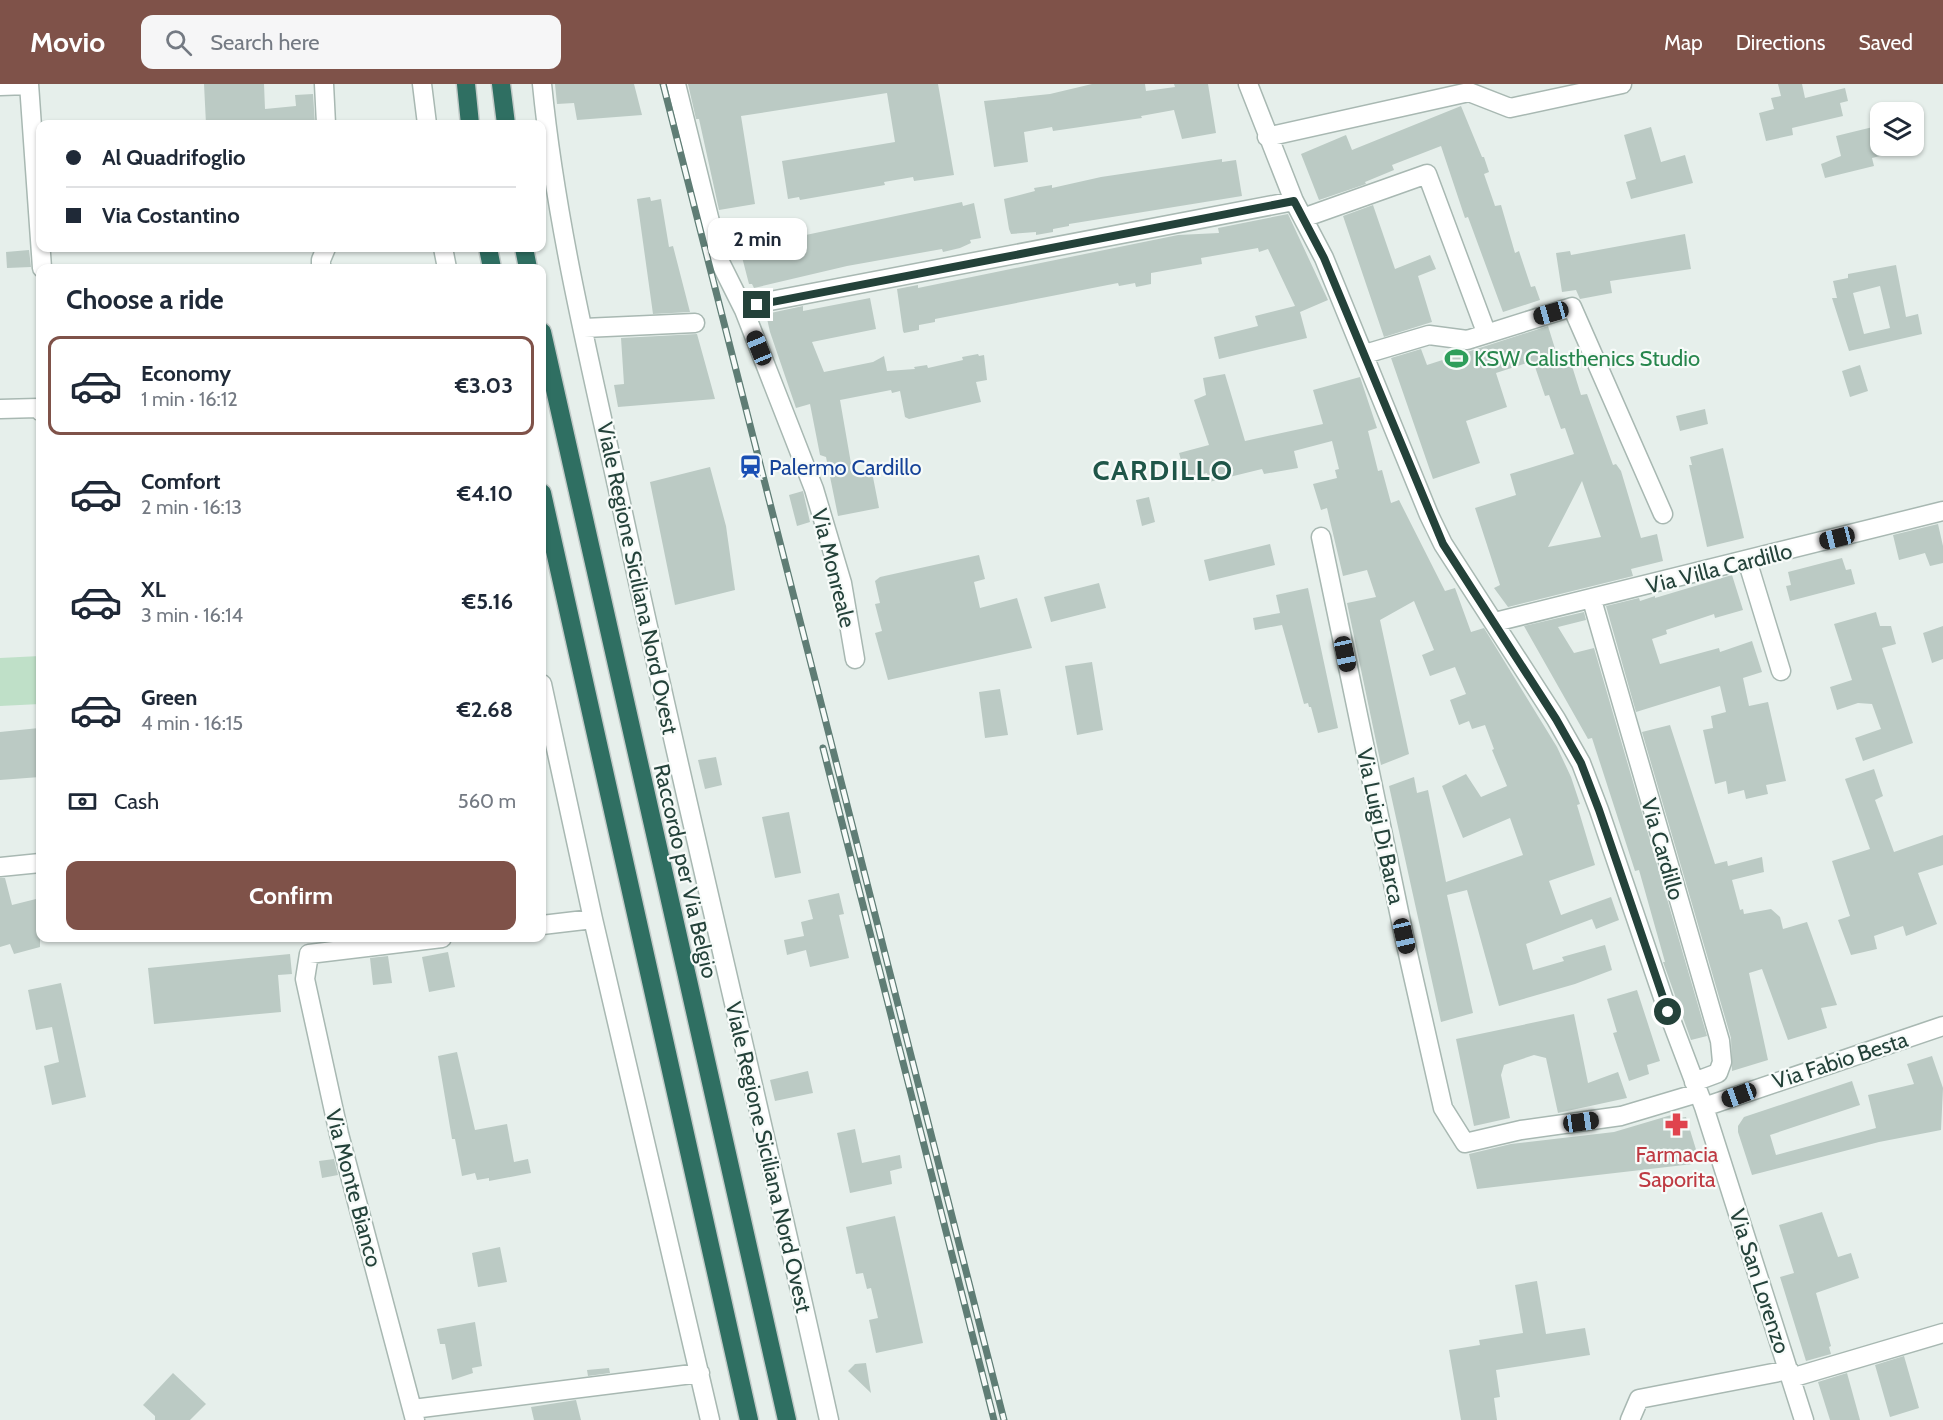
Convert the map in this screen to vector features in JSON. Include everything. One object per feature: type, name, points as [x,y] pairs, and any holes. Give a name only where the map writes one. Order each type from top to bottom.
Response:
[{"type":"highway","points":[[466,84],[470,120]]},
{"type":"highway","points":[[501,84],[506,120]]},
{"type":"highway","name":"Raccordo per Via Belgio","points":[[546,350],[787,1420]]},
{"type":"highway","points":[[546,511],[749,1420]]},
{"type":"street","points":[[324,84],[326,120]]},
{"type":"street","points":[[422,84],[426,120]]},
{"type":"street","name":"Viale Regione Siciliana Nord Ovest","points":[[542,84],[566,246],[663,693],[829,1420]]},
{"type":"street","name":"Via Monreale","points":[[676,84],[720,262],[744,310],[814,489],[842,583],[855,659]]},
{"type":"street","name":"Via San Lorenzo","points":[[1248,84],[1294,201],[1324,258],[1443,544],[1495,622],[1581,763],[1698,1094],[1804,1420]]},
{"type":"street","points":[[1267,137],[1469,92],[1510,108],[1622,84]]},
{"type":"street","points":[[0,86],[29,85],[36,184]]},
{"type":"street","points":[[1303,218],[1427,174],[1486,332]]},
{"type":"street","points":[[744,310],[770,301],[1294,201]]},
{"type":"street","points":[[1365,354],[1429,335],[1467,340],[1486,332],[1572,307],[1663,514]]},
{"type":"street","points":[[584,328],[695,323]]},
{"type":"street","points":[[0,409],[36,408]]},
{"type":"street","name":"Via Villa Cardillo","points":[[1495,622],[1592,600],[1943,511]]},
{"type":"street","name":"Via Luigi Di Barca","points":[[1321,537],[1404,936],[1443,1108],[1465,1143],[1521,1130],[1621,1116],[1698,1094]]},
{"type":"street","points":[[1747,560],[1780,671]]},
{"type":"street","name":"Via Cardillo","points":[[1592,600],[1719,1041],[1722,1062],[1718,1072],[1698,1094]]},
{"type":"street","points":[[546,703],[592,919],[710,1420]]},
{"type":"street","points":[[0,867],[36,863]]},
{"type":"street","points":[[546,925],[592,919]]},
{"type":"street","name":"Via Monte Bianco","points":[[409,942],[309,954],[305,979],[339,1134],[414,1415]]},
{"type":"street","name":"Via Fabio Besta","points":[[1698,1094],[1943,1026]]},
{"type":"street","points":[[1630,1420],[1639,1399],[1790,1374],[1943,1334]]},
{"type":"street","points":[[414,1415],[700,1373]]},
{"type":"green space","points":[[36,656],[36,704],[0,706],[0,658]]},
{"type":"building","points":[[204,84],[264,84],[265,109],[296,106],[295,95],[313,94],[315,120],[206,120]]},
{"type":"building","points":[[555,84],[634,84],[642,115],[577,120],[574,103],[557,104]]},
{"type":"building","points":[[688,84],[938,84],[954,175],[914,181],[913,177],[884,182],[885,185],[800,200],[799,197],[788,199],[782,161],[895,142],[887,93],[741,116],[755,204],[719,210],[699,119],[696,119]]},
{"type":"building","points":[[1092,84],[1145,84],[1146,91],[1175,87],[1174,84],[1208,84],[1216,133],[1182,139],[1174,110],[1141,116],[1142,118],[1053,131],[1052,127],[1024,132],[1028,162],[994,167],[984,101],[1050,94]]},
{"type":"building","points":[[1778,84],[1802,84],[1805,98],[1845,88],[1848,101],[1840,103],[1843,116],[1792,128],[1793,135],[1766,141],[1759,113],[1774,109],[1771,98],[1781,96]]},
{"type":"building","points":[[1461,106],[1482,157],[1484,157],[1489,172],[1484,174],[1495,206],[1501,205],[1515,253],[1519,251],[1531,287],[1535,286],[1540,300],[1503,312],[1468,217],[1465,218],[1441,146],[1392,165],[1394,170],[1365,182],[1366,184],[1319,200],[1301,154],[1346,135],[1352,150]]},
{"type":"building","points":[[1651,127],[1661,162],[1685,155],[1693,183],[1631,199],[1626,182],[1636,179],[1624,135]]},
{"type":"building","points":[[1870,128],[1870,156],[1880,156],[1872,158],[1874,166],[1825,178],[1821,164],[1841,156],[1836,136]]},
{"type":"building","points":[[1222,159],[1222,162],[1236,160],[1242,196],[1069,224],[1069,226],[1053,229],[1053,232],[1036,235],[1036,232],[1011,234],[1009,229],[1004,199],[1035,191],[1034,188],[1052,185],[1052,188],[1101,177]]},
{"type":"building","points":[[650,197],[651,201],[661,199],[669,247],[673,246],[690,312],[653,314],[637,199]]},
{"type":"building","points":[[962,202],[963,206],[974,203],[981,238],[970,240],[971,243],[960,248],[943,252],[942,249],[847,266],[754,288],[752,284],[749,284],[742,257],[746,256],[745,252],[759,249],[758,245]]},
{"type":"building","points":[[1373,205],[1395,269],[1430,255],[1436,269],[1418,276],[1432,322],[1384,337],[1343,216]]},
{"type":"building","points":[[1288,214],[1328,300],[1300,312],[1307,338],[1219,359],[1214,337],[1258,326],[1255,316],[1295,306],[1268,249],[1259,252],[1258,248],[1201,258],[1202,264],[1151,273],[1151,284],[1136,287],[1135,283],[1119,286],[1118,283],[935,319],[935,322],[919,325],[919,330],[904,333],[903,331],[897,289],[918,285],[918,288],[1178,235],[1219,233],[1218,228]]},
{"type":"building","points":[[1685,234],[1691,269],[1610,281],[1612,293],[1580,299],[1576,290],[1562,292],[1556,253],[1570,251],[1571,255]]},
{"type":"building","points":[[29,250],[31,267],[7,268],[6,252]]},
{"type":"building","points":[[1896,265],[1906,317],[1918,314],[1922,334],[1849,351],[1832,298],[1837,298],[1833,281],[1848,278],[1848,274]],"holes":[[[1880,286],[1890,328],[1864,334],[1853,293]]]},
{"type":"building","points":[[870,298],[876,329],[812,342],[824,372],[873,362],[884,356],[887,371],[915,369],[914,367],[927,365],[928,368],[978,354],[979,356],[984,355],[987,380],[976,382],[981,402],[909,419],[905,417],[900,391],[892,393],[891,390],[840,400],[853,475],[872,472],[879,508],[838,516],[826,457],[820,455],[810,404],[796,408],[766,314],[803,306],[803,311]]},
{"type":"building","points":[[1548,326],[1561,368],[1572,366],[1581,395],[1587,394],[1613,465],[1616,464],[1621,471],[1641,538],[1657,534],[1663,561],[1631,569],[1633,576],[1508,607],[1494,588],[1500,585],[1475,508],[1516,495],[1510,474],[1574,454],[1565,428],[1561,429],[1549,395],[1545,396],[1533,361],[1496,373],[1507,407],[1466,421],[1480,463],[1433,479],[1391,358],[1421,349],[1427,365]],"holes":[[[1582,481],[1601,537],[1548,547]]]},
{"type":"building","points":[[697,334],[715,399],[618,407],[614,385],[624,384],[621,338]]},
{"type":"building","points":[[1860,365],[1868,391],[1850,397],[1842,371]]},
{"type":"building","points":[[1225,374],[1245,441],[1323,424],[1313,390],[1360,377],[1377,428],[1368,431],[1378,471],[1382,470],[1391,503],[1399,500],[1445,591],[1455,588],[1471,632],[1484,628],[1557,747],[1571,777],[1595,865],[1549,881],[1561,915],[1611,897],[1619,920],[1596,929],[1592,919],[1526,944],[1533,970],[1564,961],[1562,957],[1605,945],[1612,970],[1575,984],[1499,1006],[1467,890],[1447,895],[1473,1013],[1441,1022],[1389,786],[1414,777],[1417,793],[1428,790],[1446,882],[1523,855],[1510,818],[1463,838],[1442,786],[1466,774],[1481,797],[1507,786],[1492,750],[1494,749],[1485,725],[1472,729],[1469,721],[1459,725],[1450,700],[1466,694],[1455,667],[1430,676],[1422,655],[1434,650],[1414,601],[1380,620],[1409,754],[1381,765],[1347,603],[1376,597],[1367,570],[1343,576],[1327,508],[1321,510],[1313,484],[1337,478],[1335,470],[1339,469],[1332,441],[1294,451],[1298,468],[1264,474],[1262,469],[1209,482],[1207,473],[1186,478],[1179,453],[1209,445],[1194,400],[1206,395],[1203,378]]},
{"type":"building","points":[[1705,409],[1708,424],[1680,431],[1676,416]]},
{"type":"building","points":[[1723,448],[1744,538],[1707,547],[1689,465],[1692,465],[1690,457]]},
{"type":"building","points":[[710,467],[726,526],[735,590],[675,605],[650,482]]},
{"type":"building","points":[[803,491],[810,522],[797,526],[789,495]]},
{"type":"building","points":[[1149,497],[1155,522],[1142,526],[1136,500]]},
{"type":"building","points":[[1938,524],[1943,546],[1943,563],[1930,566],[1925,553],[1899,560],[1893,535]]},
{"type":"building","points":[[1270,544],[1275,565],[1209,581],[1204,560]]},
{"type":"building","points":[[979,555],[985,579],[974,582],[980,608],[1017,598],[1032,648],[888,680],[875,633],[882,631],[875,604],[880,603],[875,581],[880,577]]},
{"type":"building","points":[[1842,558],[1846,570],[1851,569],[1855,584],[1790,601],[1786,586],[1791,585],[1788,572]]},
{"type":"building","points":[[1732,575],[1743,610],[1715,618],[1714,614],[1666,630],[1667,634],[1652,639],[1660,664],[1719,648],[1720,652],[1752,641],[1762,672],[1743,678],[1749,706],[1768,702],[1786,781],[1766,785],[1768,794],[1746,799],[1744,790],[1728,794],[1726,781],[1715,784],[1703,730],[1713,728],[1711,716],[1726,712],[1720,686],[1636,712],[1606,606],[1639,598],[1640,601],[1655,596],[1655,598]]},
{"type":"building","points":[[1099,583],[1106,608],[1051,622],[1044,597]]},
{"type":"building","points":[[1308,588],[1338,728],[1318,733],[1311,707],[1308,703],[1304,704],[1282,625],[1255,630],[1253,618],[1280,613],[1276,595]]},
{"type":"building","points":[[1584,612],[1586,620],[1558,627],[1574,653],[1594,648],[1707,1036],[1691,1040],[1663,962],[1665,962],[1639,870],[1635,871],[1592,738],[1588,739],[1524,626]]},
{"type":"building","points":[[1876,612],[1880,626],[1891,626],[1896,644],[1882,648],[1913,743],[1863,761],[1855,738],[1881,729],[1872,704],[1858,703],[1837,710],[1830,687],[1852,680],[1834,624]]},
{"type":"building","points":[[1943,626],[1943,659],[1932,663],[1923,633]]},
{"type":"building","points":[[1092,662],[1103,730],[1077,735],[1065,666]]},
{"type":"building","points":[[1000,689],[1008,735],[985,738],[979,692]]},
{"type":"building","points":[[1670,725],[1715,864],[1727,861],[1728,866],[1762,857],[1764,872],[1732,880],[1740,910],[1743,909],[1744,914],[1771,909],[1780,917],[1783,929],[1807,922],[1837,1005],[1821,1008],[1827,1028],[1788,1040],[1762,969],[1749,973],[1768,1060],[1732,1071],[1731,1038],[1642,732]]},
{"type":"building","points":[[36,728],[36,777],[0,780],[0,732]]},
{"type":"building","points":[[716,757],[722,785],[705,789],[698,760]]},
{"type":"building","points":[[1874,769],[1883,796],[1875,800],[1894,852],[1943,835],[1943,865],[1918,873],[1937,924],[1906,936],[1903,926],[1874,936],[1877,949],[1851,955],[1838,920],[1850,916],[1832,861],[1870,849],[1845,779]]},
{"type":"building","points":[[789,812],[801,873],[775,878],[762,817]]},
{"type":"building","points":[[0,878],[5,878],[12,905],[36,899],[36,942],[40,942],[40,947],[14,954],[10,944],[0,947]]},
{"type":"building","points":[[839,893],[844,914],[839,915],[849,958],[810,967],[806,950],[787,955],[784,940],[804,936],[801,922],[813,919],[808,900]]},
{"type":"building","points":[[448,952],[455,987],[429,992],[422,957]]},
{"type":"building","points":[[290,954],[292,974],[278,975],[281,1012],[154,1024],[148,968]]},
{"type":"building","points":[[388,956],[392,983],[373,985],[370,958]]},
{"type":"building","points":[[61,983],[86,1097],[52,1105],[44,1066],[59,1062],[52,1027],[36,1030],[28,990]]},
{"type":"building","points":[[1637,990],[1660,1061],[1647,1065],[1649,1074],[1629,1081],[1613,1033],[1617,1032],[1607,999]]},
{"type":"building","points":[[1574,1014],[1588,1083],[1618,1072],[1627,1098],[1558,1113],[1546,1058],[1534,1055],[1504,1065],[1501,1075],[1510,1118],[1474,1126],[1456,1039]]},
{"type":"building","points":[[457,1052],[475,1130],[507,1124],[514,1162],[528,1159],[531,1173],[489,1181],[489,1178],[477,1180],[475,1173],[462,1176],[455,1139],[452,1139],[438,1056]]},
{"type":"building","points":[[1932,1056],[1943,1088],[1941,1130],[1879,1142],[1752,1175],[1738,1132],[1738,1126],[1744,1117],[1852,1081],[1860,1105],[1770,1135],[1776,1155],[1876,1128],[1868,1095],[1914,1084],[1907,1064]]},
{"type":"building","points":[[808,1071],[813,1093],[775,1101],[770,1080]]},
{"type":"building","points":[[1678,1113],[1679,1118],[1686,1117],[1698,1156],[1691,1157],[1693,1164],[1477,1189],[1469,1154],[1511,1144],[1614,1132]]},
{"type":"building","points":[[855,1129],[862,1163],[900,1155],[902,1168],[890,1171],[892,1184],[850,1193],[837,1133]]},
{"type":"building","points":[[334,1159],[338,1175],[322,1178],[319,1161]]},
{"type":"building","points":[[1822,1212],[1838,1257],[1851,1253],[1859,1278],[1816,1293],[1831,1346],[1829,1347],[1831,1354],[1806,1361],[1780,1277],[1794,1273],[1779,1225]]},
{"type":"building","points":[[895,1216],[923,1343],[876,1353],[869,1320],[878,1318],[871,1288],[867,1289],[863,1273],[856,1274],[846,1227]]},
{"type":"building","points":[[500,1247],[507,1282],[478,1287],[472,1253]]},
{"type":"building","points":[[1537,1281],[1546,1334],[1585,1328],[1590,1355],[1496,1370],[1500,1397],[1494,1398],[1497,1420],[1461,1420],[1449,1350],[1480,1345],[1479,1340],[1523,1333],[1515,1285]]},
{"type":"building","points":[[475,1322],[482,1366],[472,1368],[473,1373],[452,1380],[445,1344],[440,1344],[437,1329]]},
{"type":"building","points":[[1904,1356],[1919,1408],[1890,1417],[1875,1365]]},
{"type":"building","points":[[866,1363],[871,1393],[848,1371],[855,1364]]},
{"type":"building","points":[[609,1368],[610,1373],[588,1376],[587,1370]]},
{"type":"building","points":[[173,1373],[206,1404],[190,1420],[155,1420],[155,1416],[143,1405]]},
{"type":"building","points":[[1847,1373],[1860,1420],[1830,1420],[1818,1382]]},
{"type":"building","points":[[576,1400],[581,1420],[534,1420],[531,1407]]},
{"type":"railway","points":[[663,84],[1004,1420]]},
{"type":"railway","points":[[823,748],[994,1420]]},
{"type":"place","name":"KSW Calisthenics Studio","points":[[1456,358]]},
{"type":"place","name":"Palermo Cardillo","points":[[751,467]]},
{"type":"place","name":"Farmacia Saporita","points":[[1677,1125]]},
{"type":"district","name":"CARDILLO","points":[[1163,470]]},
{"type":"route","points":[[757,305],[1294,201],[1324,258],[1443,544],[1495,622],[1581,763],[1668,1012]]}]
